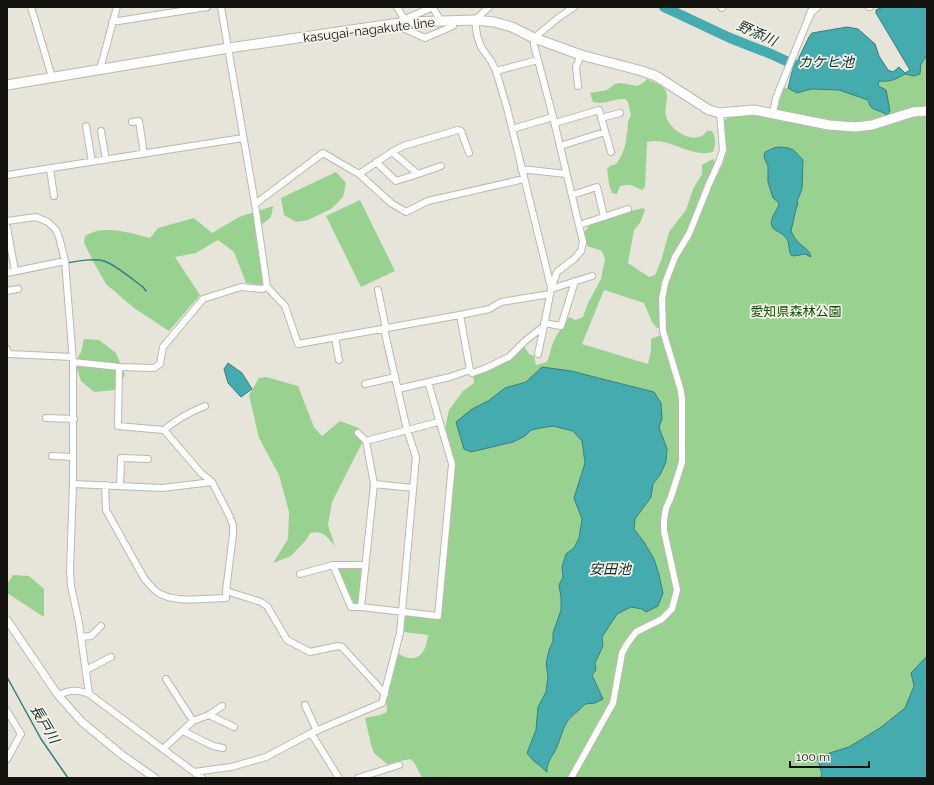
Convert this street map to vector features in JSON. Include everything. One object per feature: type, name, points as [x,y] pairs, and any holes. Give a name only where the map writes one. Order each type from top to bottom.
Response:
[{"type":"main road","name":"kasugai-nagakute line","points":[[7,85],[52,76],[100,70],[229,48],[394,24],[405,21],[475,20],[494,22],[512,27],[534,38],[581,55],[656,76],[709,110],[720,114]]},
{"type":"main road","points":[[720,114],[754,110],[829,125],[855,127],[872,125],[913,112],[927,111]]},
{"type":"street","points":[[31,7],[52,76]]},
{"type":"street","points":[[100,70],[117,7]]},
{"type":"street","points":[[112,22],[207,7]]},
{"type":"street","points":[[221,7],[229,48],[267,287],[285,306],[298,344],[489,309],[501,302],[551,291],[592,276]]},
{"type":"street","points":[[397,7],[405,21],[433,7],[441,21]]},
{"type":"street","points":[[489,7],[475,20],[477,35],[481,47],[496,71],[512,129],[551,291]]},
{"type":"street","points":[[538,354],[551,291],[557,272],[574,259],[581,251],[584,242],[534,45],[534,38],[574,7]]},
{"type":"street","points":[[773,113],[776,98],[811,12],[816,7]]},
{"type":"street","points":[[394,24],[425,38],[453,26],[454,21]]},
{"type":"street","points":[[578,86],[576,67],[581,55]]},
{"type":"street","points":[[496,71],[538,60]]},
{"type":"street","points":[[512,129],[599,110],[611,152]]},
{"type":"street","points":[[601,118],[620,113]]},
{"type":"street","points":[[571,778],[612,703],[622,653],[626,644],[636,632],[662,619],[672,609],[675,600],[677,590],[664,531],[664,520],[666,508],[682,462],[682,401],[681,391],[663,331],[662,299],[665,283],[675,257],[689,234],[723,150],[720,114]]},
{"type":"street","points":[[132,122],[139,121],[144,154]]},
{"type":"street","points":[[86,126],[92,162]]},
{"type":"street","points":[[359,174],[403,146],[458,130],[461,131],[469,153]]},
{"type":"street","points":[[101,131],[106,160]]},
{"type":"street","points":[[560,146],[605,132]]},
{"type":"street","points":[[7,175],[243,138]]},
{"type":"street","points":[[392,152],[418,174]]},
{"type":"street","points":[[254,204],[323,153],[359,174],[391,204],[406,212],[428,201],[524,179]]},
{"type":"street","points":[[376,162],[396,181],[441,166]]},
{"type":"street","points":[[50,169],[54,196]]},
{"type":"street","points":[[521,169],[566,174]]},
{"type":"street","points":[[572,195],[597,188],[604,217]]},
{"type":"street","points":[[579,225],[628,209]]},
{"type":"street","points":[[7,221],[36,217],[48,222],[56,230],[59,236],[65,264],[73,360],[74,419],[70,571],[71,586],[81,637],[89,694]]},
{"type":"street","points":[[7,227],[15,271]]},
{"type":"street","points":[[7,273],[65,264]]},
{"type":"street","points":[[398,389],[450,377],[470,370],[472,373],[484,369],[509,357],[544,325],[561,326],[575,281]]},
{"type":"street","points":[[7,349],[9,354],[73,360],[119,367],[154,368],[160,364],[162,347],[203,299],[241,288],[262,289],[267,287]]},
{"type":"street","points":[[7,291],[18,289]]},
{"type":"street","points":[[194,772],[231,768],[266,757],[314,732],[382,704],[400,632],[403,612],[416,457],[407,430],[378,290]]},
{"type":"street","points":[[460,315],[470,370]]},
{"type":"street","points":[[335,338],[339,360]]},
{"type":"street","points":[[105,485],[106,510],[150,586],[166,597],[179,599],[226,598],[233,525],[217,490],[212,482],[201,473],[164,430],[118,426],[119,367]]},
{"type":"street","points":[[365,384],[395,377]]},
{"type":"street","points":[[333,565],[351,607],[438,616],[452,464],[438,422],[428,382]]},
{"type":"street","points":[[164,430],[187,413],[205,406]]},
{"type":"street","points":[[46,418],[74,419]]},
{"type":"street","points":[[366,441],[438,422]]},
{"type":"street","points":[[358,433],[366,441],[374,484],[361,608]]},
{"type":"street","points":[[52,456],[74,457]]},
{"type":"street","points":[[120,486],[121,458],[148,459]]},
{"type":"street","points":[[73,484],[162,488],[212,482]]},
{"type":"street","points":[[374,484],[413,488]]},
{"type":"street","points":[[300,574],[333,565],[365,565]]},
{"type":"street","points":[[226,591],[261,602],[267,606],[287,640],[310,652],[338,646],[342,647],[385,694]]},
{"type":"street","points":[[7,620],[58,695],[82,722],[122,755],[155,778]]},
{"type":"street","points":[[81,637],[91,636],[101,626]]},
{"type":"street","points":[[86,670],[112,657]]},
{"type":"street","points":[[166,679],[193,721]]},
{"type":"street","points":[[58,695],[70,690],[80,690],[89,694],[202,778]]},
{"type":"street","points":[[305,704],[314,732],[339,778]]},
{"type":"street","points":[[163,749],[193,721],[209,715],[222,706]]},
{"type":"street","points":[[7,711],[21,734],[7,760]]},
{"type":"street","points":[[209,715],[234,727]]},
{"type":"street","points":[[183,731],[213,746],[223,748]]},
{"type":"street","points":[[358,778],[399,765]]},
{"type":"green space","name":"愛知県森林公園","points":[[927,55],[927,778],[574,778],[589,748],[615,705],[624,654],[634,638],[643,631],[663,620],[679,589],[666,516],[673,500],[684,462],[686,434],[685,403],[684,392],[669,346],[665,326],[664,299],[666,283],[711,184],[722,166],[727,151],[723,121],[734,116],[775,118],[783,88],[788,88],[797,93],[811,89],[839,90],[868,100],[873,109],[882,111],[878,86],[879,81],[890,81],[905,74],[915,76],[920,74],[921,64]]},
{"type":"green space","points":[[647,79],[660,85],[666,91],[666,116],[668,122],[678,132],[690,137],[697,138],[702,136],[707,131],[712,131],[715,138],[714,149],[713,152],[697,153],[664,142],[647,142],[645,187],[642,190],[631,185],[620,186],[617,194],[612,193],[607,169],[616,164],[625,147],[628,121],[631,116],[628,102],[625,99],[621,99],[597,103],[593,102],[590,93],[607,90],[615,84],[621,83],[637,86]]},
{"type":"green space","points":[[713,159],[716,164],[706,181],[687,232],[663,283],[661,328],[657,328],[652,322],[644,303],[604,290],[582,344],[648,364],[651,350],[651,339],[661,335],[678,393],[679,461],[661,527],[673,589],[672,599],[668,607],[654,620],[629,636],[623,644],[612,697],[599,725],[568,778],[422,778],[414,762],[410,759],[387,764],[374,753],[365,718],[387,712],[385,692],[386,672],[392,659],[399,654],[406,657],[416,658],[423,652],[425,647],[428,635],[404,632],[404,617],[407,615],[441,618],[454,464],[445,429],[449,410],[463,391],[474,383],[473,374],[524,346],[529,354],[534,356],[536,365],[547,362],[552,345],[569,317],[575,320],[583,317],[588,303],[601,279],[605,259],[602,251],[587,246],[584,232],[589,225],[623,213],[643,208],[645,210],[640,223],[634,230],[628,263],[649,277],[655,275],[661,261],[669,232],[686,210],[693,189],[702,174],[702,165]],"holes":[[[597,377],[654,392],[662,419],[659,427],[663,436],[660,475],[653,484],[651,497],[635,519],[634,529],[644,542],[642,609],[631,607],[617,613],[602,637],[603,646],[595,663],[596,670],[592,675],[597,687],[595,703],[585,704],[566,725],[546,770],[541,768],[527,753],[536,730],[538,707],[546,692],[548,676],[546,664],[549,650],[553,641],[553,633],[561,610],[559,585],[563,577],[562,567],[566,554],[574,548],[579,538],[582,519],[574,498],[585,463],[582,441],[573,431],[553,426],[531,430],[525,436],[471,452],[460,432],[457,422],[472,409],[488,401],[505,388],[526,382]]]},
{"type":"green space","points":[[336,172],[346,183],[343,197],[331,209],[308,220],[296,222],[284,215],[281,198]]},
{"type":"green space","points":[[360,200],[395,271],[361,287],[326,216]]},
{"type":"green space","points":[[273,206],[271,217],[255,230],[263,285],[246,283],[234,252],[218,240],[196,253],[175,257],[200,295],[169,331],[134,308],[106,284],[84,243],[85,236],[92,232],[108,230],[150,238],[158,228],[194,218],[212,233],[239,217]]},
{"type":"green space","points":[[84,339],[99,340],[116,353],[125,375],[116,390],[94,392],[81,381],[75,362],[81,352]]},
{"type":"green space","points":[[266,377],[298,386],[314,427],[322,436],[340,421],[359,428],[362,443],[332,502],[328,525],[335,546],[322,533],[310,533],[306,540],[291,556],[273,563],[288,539],[289,512],[279,475],[259,438],[249,395],[259,378]]},
{"type":"green space","points":[[335,567],[359,568],[362,570],[359,604],[355,605]]},
{"type":"green space","points":[[13,575],[29,576],[44,589],[44,617],[7,593],[7,584]]},
{"type":"water","name":"カケヒ池","points":[[883,7],[927,7],[927,55],[921,64],[920,74],[914,76],[905,74],[892,80],[879,81],[878,86],[886,90],[890,111],[887,115],[872,108],[868,100],[839,90],[811,89],[797,93],[788,88],[792,72],[812,33],[847,27],[858,29],[875,44],[879,56],[888,70],[893,72],[899,67],[905,73],[910,70],[876,13],[876,10]]},
{"type":"water","points":[[779,147],[793,150],[803,160],[802,189],[797,201],[798,204],[791,231],[797,241],[809,252],[811,257],[805,254],[794,256],[791,255],[787,239],[772,226],[771,222],[773,215],[779,205],[773,198],[768,182],[768,166],[764,157],[765,152]]},
{"type":"water","points":[[228,363],[242,373],[252,389],[241,397],[228,383],[224,369]]},
{"type":"water","name":"安田池","points":[[542,367],[571,371],[654,392],[661,403],[662,419],[659,427],[667,449],[666,462],[660,475],[653,484],[651,497],[635,519],[634,529],[654,559],[663,593],[658,606],[646,612],[642,609],[631,607],[617,614],[602,637],[603,646],[595,663],[596,670],[592,675],[603,699],[595,703],[585,704],[567,722],[556,749],[548,763],[547,772],[527,753],[536,730],[538,707],[546,692],[548,676],[546,664],[549,650],[553,641],[553,633],[561,610],[559,585],[563,577],[562,567],[566,554],[574,548],[579,538],[582,519],[574,498],[585,463],[582,441],[573,431],[553,426],[531,430],[525,436],[513,442],[471,452],[464,449],[456,422],[472,409],[488,401],[505,388],[526,382]]},
{"type":"water","points":[[927,656],[927,778],[820,778],[822,774],[817,757],[849,747],[880,728],[905,708],[914,686],[911,673]]},
{"type":"waterway","name":"野添川","points":[[664,7],[730,38],[795,65]]},
{"type":"waterway","points":[[67,263],[91,260],[104,261],[124,273],[146,291]]},
{"type":"waterway","points":[[7,276],[42,269]]},
{"type":"waterway","name":"長戸川","points":[[7,677],[41,739],[68,778]]}]
